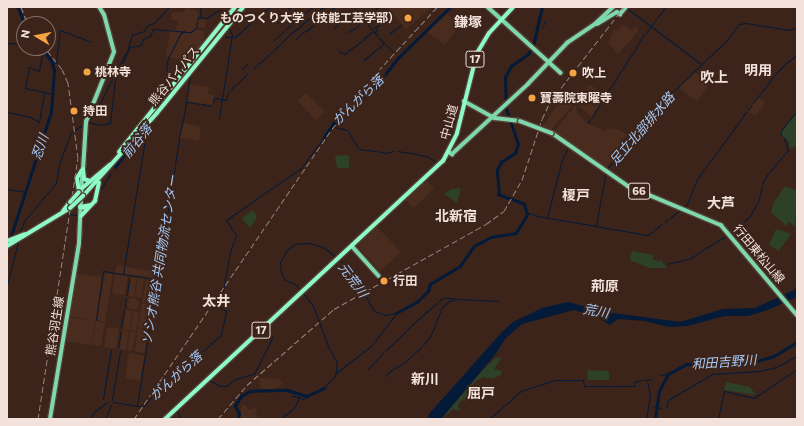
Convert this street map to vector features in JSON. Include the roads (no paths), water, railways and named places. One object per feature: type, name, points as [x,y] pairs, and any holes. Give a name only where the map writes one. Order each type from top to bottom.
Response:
[{"type":"highway","name":"熊谷バイパス","points":[[9,243],[58,215],[91,189],[111,165],[144,119],[234,7]]},
{"type":"highway","name":"熊谷バイパス","points":[[83,196],[163,106],[243,7]]},
{"type":"highway","name":"中山道","points":[[165,419],[352,246],[449,153],[458,134],[464,102],[478,53],[502,19],[514,7]]},
{"type":"highway","points":[[209,39],[230,23]]},
{"type":"highway","points":[[184,70],[204,55]]},
{"type":"highway","points":[[144,119],[163,106]]},
{"type":"highway","points":[[70,206],[80,190],[111,165]]},
{"type":"highway","points":[[83,207],[94,202],[98,184],[111,165]]},
{"type":"highway","points":[[82,169],[84,180],[90,181]]},
{"type":"highway","points":[[80,190],[82,169]]},
{"type":"highway","points":[[83,207],[91,204],[95,198],[95,190],[91,189]]},
{"type":"highway","points":[[81,216],[83,196]]},
{"type":"highway","name":"熊谷バイパス","points":[[9,243],[70,206]]},
{"type":"main road","points":[[82,169],[86,122],[114,54],[104,15],[99,7]]},
{"type":"main road","points":[[489,7],[532,48],[562,73]]},
{"type":"main road","points":[[595,24],[613,7]]},
{"type":"main road","points":[[449,153],[492,117],[574,37],[617,12],[620,14],[626,7]]},
{"type":"main road","name":"66","points":[[464,102],[492,117]]},
{"type":"main road","name":"行田東松山線","points":[[492,117],[520,122],[552,133],[628,186],[716,222],[733,237],[797,315]]},
{"type":"main road","points":[[80,190],[83,196]]},
{"type":"main road","name":"熊谷羽生線","points":[[50,419],[80,236],[83,207],[80,190]]},
{"type":"main road","name":"熊谷羽生線","points":[[80,236],[81,216]]},
{"type":"main road","points":[[352,246],[379,276]]},
{"type":"water","name":"荒川","points":[[797,285],[797,297],[768,310],[748,316],[725,316],[687,326],[668,327],[645,321],[618,319],[610,325],[599,318],[574,310],[522,324],[506,338],[494,356],[441,419],[428,419],[429,414],[502,332],[513,322],[542,308],[568,302],[606,312],[680,322],[723,309],[755,308],[794,290]]},
{"type":"waterway","name":"忍川","points":[[18,7],[22,16]]},
{"type":"waterway","points":[[127,51],[132,35],[144,31],[146,26],[154,23],[169,7]]},
{"type":"waterway","points":[[200,16],[201,7]]},
{"type":"waterway","points":[[225,37],[235,37],[269,7]]},
{"type":"waterway","points":[[297,20],[312,7]]},
{"type":"waterway","points":[[326,14],[335,7]]},
{"type":"waterway","points":[[363,19],[378,7]]},
{"type":"waterway","name":"がんがら落","points":[[324,137],[334,122],[339,121],[380,81],[398,58],[450,7]]},
{"type":"waterway","name":"元荒川","points":[[396,313],[417,302],[428,291],[430,284],[460,266],[474,246],[491,237],[516,233],[527,215],[524,204],[499,195],[497,170],[501,162],[515,153],[518,144],[506,109],[505,77],[511,66],[528,54],[533,46],[542,7]]},
{"type":"waterway","points":[[657,18],[665,7]]},
{"type":"waterway","points":[[301,25],[321,9]]},
{"type":"waterway","points":[[347,15],[354,9]]},
{"type":"waterway","points":[[628,9],[701,64]]},
{"type":"waterway","points":[[88,122],[99,125],[110,123],[115,80],[130,47],[141,45],[143,39],[150,36],[153,29],[191,32],[196,28],[198,17],[207,18],[217,11],[225,10]]},
{"type":"waterway","points":[[277,23],[279,21],[277,19],[288,10]]},
{"type":"waterway","name":"元荒川","points":[[538,19],[541,10]]},
{"type":"waterway","points":[[374,33],[377,30],[375,28],[392,14]]},
{"type":"waterway","points":[[306,31],[325,15]]},
{"type":"waterway","points":[[334,28],[346,16]]},
{"type":"waterway","points":[[365,21],[368,16]]},
{"type":"waterway","points":[[348,32],[356,28],[363,19],[368,25]]},
{"type":"waterway","points":[[646,33],[656,19]]},
{"type":"waterway","points":[[285,30],[296,20]]},
{"type":"waterway","name":"元荒川","points":[[536,30],[538,20]]},
{"type":"waterway","name":"足立北部排水路","points":[[596,226],[606,170],[655,109],[726,41],[739,24],[746,23],[788,30],[797,27]]},
{"type":"waterway","points":[[389,34],[401,25]]},
{"type":"waterway","points":[[290,34],[301,26]]},
{"type":"waterway","points":[[369,26],[378,36]]},
{"type":"waterway","points":[[219,118],[232,35],[229,28]]},
{"type":"waterway","points":[[53,64],[56,62],[60,30],[91,42]]},
{"type":"waterway","points":[[155,102],[159,89],[168,79],[166,68],[168,58],[180,34],[184,31]]},
{"type":"waterway","points":[[274,40],[284,31]]},
{"type":"waterway","points":[[296,39],[305,31]]},
{"type":"waterway","points":[[364,38],[372,32]]},
{"type":"waterway","points":[[636,47],[644,34]]},
{"type":"waterway","points":[[279,45],[289,35]]},
{"type":"waterway","points":[[378,37],[386,45]]},
{"type":"waterway","points":[[354,47],[364,39]]},
{"type":"waterway","points":[[7,43],[16,44]]},
{"type":"waterway","points":[[364,60],[383,44]]},
{"type":"waterway","points":[[386,45],[392,51]]},
{"type":"waterway","points":[[260,63],[278,46]]},
{"type":"waterway","points":[[339,51],[345,54],[353,47]]},
{"type":"waterway","points":[[627,61],[636,48]]},
{"type":"waterway","points":[[99,105],[126,52]]},
{"type":"waterway","name":"足立北部排水路","points":[[786,63],[797,55]]},
{"type":"waterway","points":[[42,56],[39,71],[29,67],[25,88],[53,94]]},
{"type":"waterway","name":"忍川","points":[[10,239],[51,112],[54,70],[48,56]]},
{"type":"waterway","points":[[617,77],[627,62]]},
{"type":"waterway","points":[[254,68],[259,63]]},
{"type":"waterway","points":[[242,69],[247,64]]},
{"type":"waterway","name":"足立北部排水路","points":[[770,80],[785,64]]},
{"type":"waterway","points":[[236,85],[248,73]]},
{"type":"waterway","points":[[186,101],[190,76]]},
{"type":"waterway","points":[[607,93],[617,78]]},
{"type":"waterway","name":"足立北部排水路","points":[[753,103],[770,81]]},
{"type":"waterway","points":[[229,91],[235,85]]},
{"type":"waterway","points":[[215,98],[226,100],[228,92]]},
{"type":"waterway","points":[[7,112],[30,117],[39,122],[44,93]]},
{"type":"waterway","points":[[591,118],[606,95]]},
{"type":"waterway","points":[[213,103],[214,98]]},
{"type":"waterway","points":[[184,115],[186,102]]},
{"type":"waterway","points":[[187,102],[199,104]]},
{"type":"waterway","points":[[201,104],[212,106]]},
{"type":"waterway","name":"足立北部排水路","points":[[748,110],[752,105]]},
{"type":"waterway","points":[[89,121],[98,106]]},
{"type":"waterway","name":"足立北部排水路","points":[[725,141],[746,112]]},
{"type":"waterway","points":[[788,122],[796,112]]},
{"type":"waterway","points":[[179,137],[184,116]]},
{"type":"waterway","points":[[588,123],[590,119]]},
{"type":"waterway","points":[[781,131],[787,123]]},
{"type":"waterway","points":[[20,232],[24,221],[56,183],[60,161],[71,132],[84,124]]},
{"type":"waterway","points":[[123,274],[147,127]]},
{"type":"waterway","points":[[335,127],[347,130]]},
{"type":"waterway","name":"前谷落","points":[[115,167],[144,130]]},
{"type":"waterway","points":[[348,131],[358,148]]},
{"type":"waterway","points":[[780,132],[782,136]]},
{"type":"waterway","name":"がんがら落","points":[[235,240],[236,235],[226,220],[301,168],[324,137]]},
{"type":"waterway","points":[[175,164],[179,138]]},
{"type":"waterway","points":[[762,184],[767,175],[788,150],[784,138]]},
{"type":"waterway","name":"足立北部排水路","points":[[718,151],[724,142]]},
{"type":"waterway","points":[[561,162],[568,147]]},
{"type":"waterway","points":[[359,149],[375,151]]},
{"type":"waterway","points":[[377,151],[386,153],[393,151]]},
{"type":"waterway","points":[[397,151],[411,153]]},
{"type":"waterway","name":"足立北部排水路","points":[[705,168],[717,152]]},
{"type":"waterway","points":[[411,153],[425,156]]},
{"type":"waterway","points":[[426,156],[435,161]]},
{"type":"waterway","points":[[437,161],[442,160]]},
{"type":"waterway","points":[[547,218],[561,163]]},
{"type":"waterway","name":"ソシオ熊谷 共同物流センター","points":[[145,355],[175,166]]},
{"type":"waterway","name":"足立北部排水路","points":[[699,177],[704,169]]},
{"type":"waterway","name":"前谷落","points":[[96,203],[99,192],[111,173]]},
{"type":"waterway","name":"足立北部排水路","points":[[687,204],[698,177]]},
{"type":"waterway","points":[[758,202],[762,186]]},
{"type":"waterway","points":[[7,189],[25,192]]},
{"type":"waterway","points":[[734,230],[750,216],[757,203]]},
{"type":"waterway","name":"足立北部排水路","points":[[670,218],[680,210]]},
{"type":"waterway","name":"足立北部排水路","points":[[528,213],[533,214]]},
{"type":"waterway","name":"前谷落","points":[[67,214],[78,215]]},
{"type":"waterway","name":"足立北部排水路","points":[[534,215],[548,218]]},
{"type":"waterway","name":"足立北部排水路","points":[[549,218],[572,222]]},
{"type":"waterway","name":"足立北部排水路","points":[[665,222],[668,219]]},
{"type":"waterway","name":"足立北部排水路","points":[[573,222],[647,235]]},
{"type":"waterway","name":"足立北部排水路","points":[[654,230],[663,223]]},
{"type":"waterway","name":"足立北部排水路","points":[[648,235],[653,231]]},
{"type":"waterway","points":[[704,249],[727,235]]},
{"type":"waterway","name":"がんがら落","points":[[230,251],[234,241]]},
{"type":"waterway","points":[[7,285],[18,242]]},
{"type":"waterway","name":"元荒川","points":[[301,291],[295,284],[285,280],[281,273],[280,262],[286,251],[295,244],[309,243],[323,247],[336,257]]},
{"type":"waterway","points":[[667,264],[691,258],[703,250]]},
{"type":"waterway","name":"がんがら落","points":[[113,402],[143,407],[154,394],[221,335],[226,311],[220,307],[230,252]]},
{"type":"waterway","name":"元荒川","points":[[339,259],[356,279],[374,311],[385,315],[396,313]]},
{"type":"waterway","points":[[96,320],[103,271],[157,279]]},
{"type":"waterway","points":[[127,295],[129,278]]},
{"type":"waterway","name":"元荒川","points":[[303,293],[313,306],[328,346],[337,363],[335,376],[324,388]]},
{"type":"waterway","points":[[125,307],[126,298]]},
{"type":"waterway","points":[[416,321],[442,298]]},
{"type":"waterway","points":[[443,298],[454,298]]},
{"type":"waterway","points":[[422,346],[430,337],[442,307],[449,301],[456,299]]},
{"type":"waterway","points":[[457,299],[498,301]]},
{"type":"waterway","points":[[121,327],[124,310]]},
{"type":"waterway","name":"元荒川","points":[[336,373],[371,346],[396,314]]},
{"type":"waterway","points":[[404,333],[415,322]]},
{"type":"waterway","points":[[118,347],[121,331]]},
{"type":"waterway","points":[[385,351],[403,334]]},
{"type":"waterway","points":[[209,380],[220,386],[226,386],[235,379],[254,374],[273,336]]},
{"type":"waterway","name":"和田吉野川","points":[[659,391],[668,374],[687,364],[754,362],[774,356],[797,342]]},
{"type":"waterway","points":[[395,368],[404,363],[421,347]]},
{"type":"waterway","points":[[103,399],[111,350]]},
{"type":"waterway","points":[[112,400],[120,351]]},
{"type":"waterway","points":[[368,369],[384,352]]},
{"type":"waterway","points":[[141,380],[145,356]]},
{"type":"waterway","points":[[666,408],[668,400],[712,374],[759,371],[776,367],[797,356]]},
{"type":"waterway","points":[[385,376],[394,368]]},
{"type":"waterway","points":[[718,419],[724,391],[754,398],[797,369]]},
{"type":"waterway","name":"和田吉野川","points":[[660,375],[668,374]]},
{"type":"waterway","points":[[636,381],[652,379]]},
{"type":"waterway","points":[[489,419],[521,391],[554,380],[583,380],[584,386],[608,386]]},
{"type":"waterway","points":[[623,386],[634,386],[635,381]]},
{"type":"waterway","points":[[646,419],[650,396],[647,381]]},
{"type":"waterway","points":[[137,406],[141,382]]},
{"type":"waterway","points":[[610,386],[622,386]]},
{"type":"waterway","name":"元荒川","points":[[238,419],[239,414],[235,406],[241,396],[250,391],[287,390],[307,396],[324,388]]},
{"type":"waterway","name":"和田吉野川","points":[[655,419],[659,392]]},
{"type":"waterway","name":"元荒川","points":[[292,396],[299,397]]},
{"type":"waterway","points":[[280,419],[295,407],[299,397],[303,399],[306,396]]},
{"type":"waterway","name":"がんがら落","points":[[89,419],[95,411],[106,403]]},
{"type":"waterway","points":[[105,419],[111,405]]},
{"type":"waterway","name":"和田吉野川","points":[[653,406],[661,408]]},
{"type":"waterway","points":[[176,410],[181,419]]},
{"type":"railway","points":[[21,7],[25,16]]},
{"type":"railway","points":[[134,419],[332,129],[378,71],[437,7]]},
{"type":"railway","points":[[218,419],[247,385],[334,309],[486,224],[504,211],[522,180],[542,119],[550,102],[624,7]]},
{"type":"railway","points":[[38,419],[78,158],[68,83],[62,69],[51,56]]},
{"type":"place","name":"ものつくり大学（技能工芸学部）","points":[[408,18]]},
{"type":"place","name":"桃林寺","points":[[87,72]]},
{"type":"place","name":"吹上","points":[[573,73]]},
{"type":"place","name":"寶壽院東曜寺","points":[[532,98]]},
{"type":"place","name":"持田","points":[[74,111]]},
{"type":"place","name":"行田","points":[[384,281]]},
{"type":"district","name":"鎌塚","points":[[468,22]]},
{"type":"district","name":"明用","points":[[758,70]]},
{"type":"district","name":"吹上","points":[[714,77]]},
{"type":"district","name":"榎戸","points":[[576,195]]},
{"type":"district","name":"大芦","points":[[721,203]]},
{"type":"district","name":"北新宿","points":[[456,216]]},
{"type":"district","name":"荊原","points":[[605,286]]},
{"type":"district","name":"太井","points":[[216,301]]},
{"type":"district","name":"新川","points":[[425,379]]},
{"type":"district","name":"屈戸","points":[[481,393]]}]
